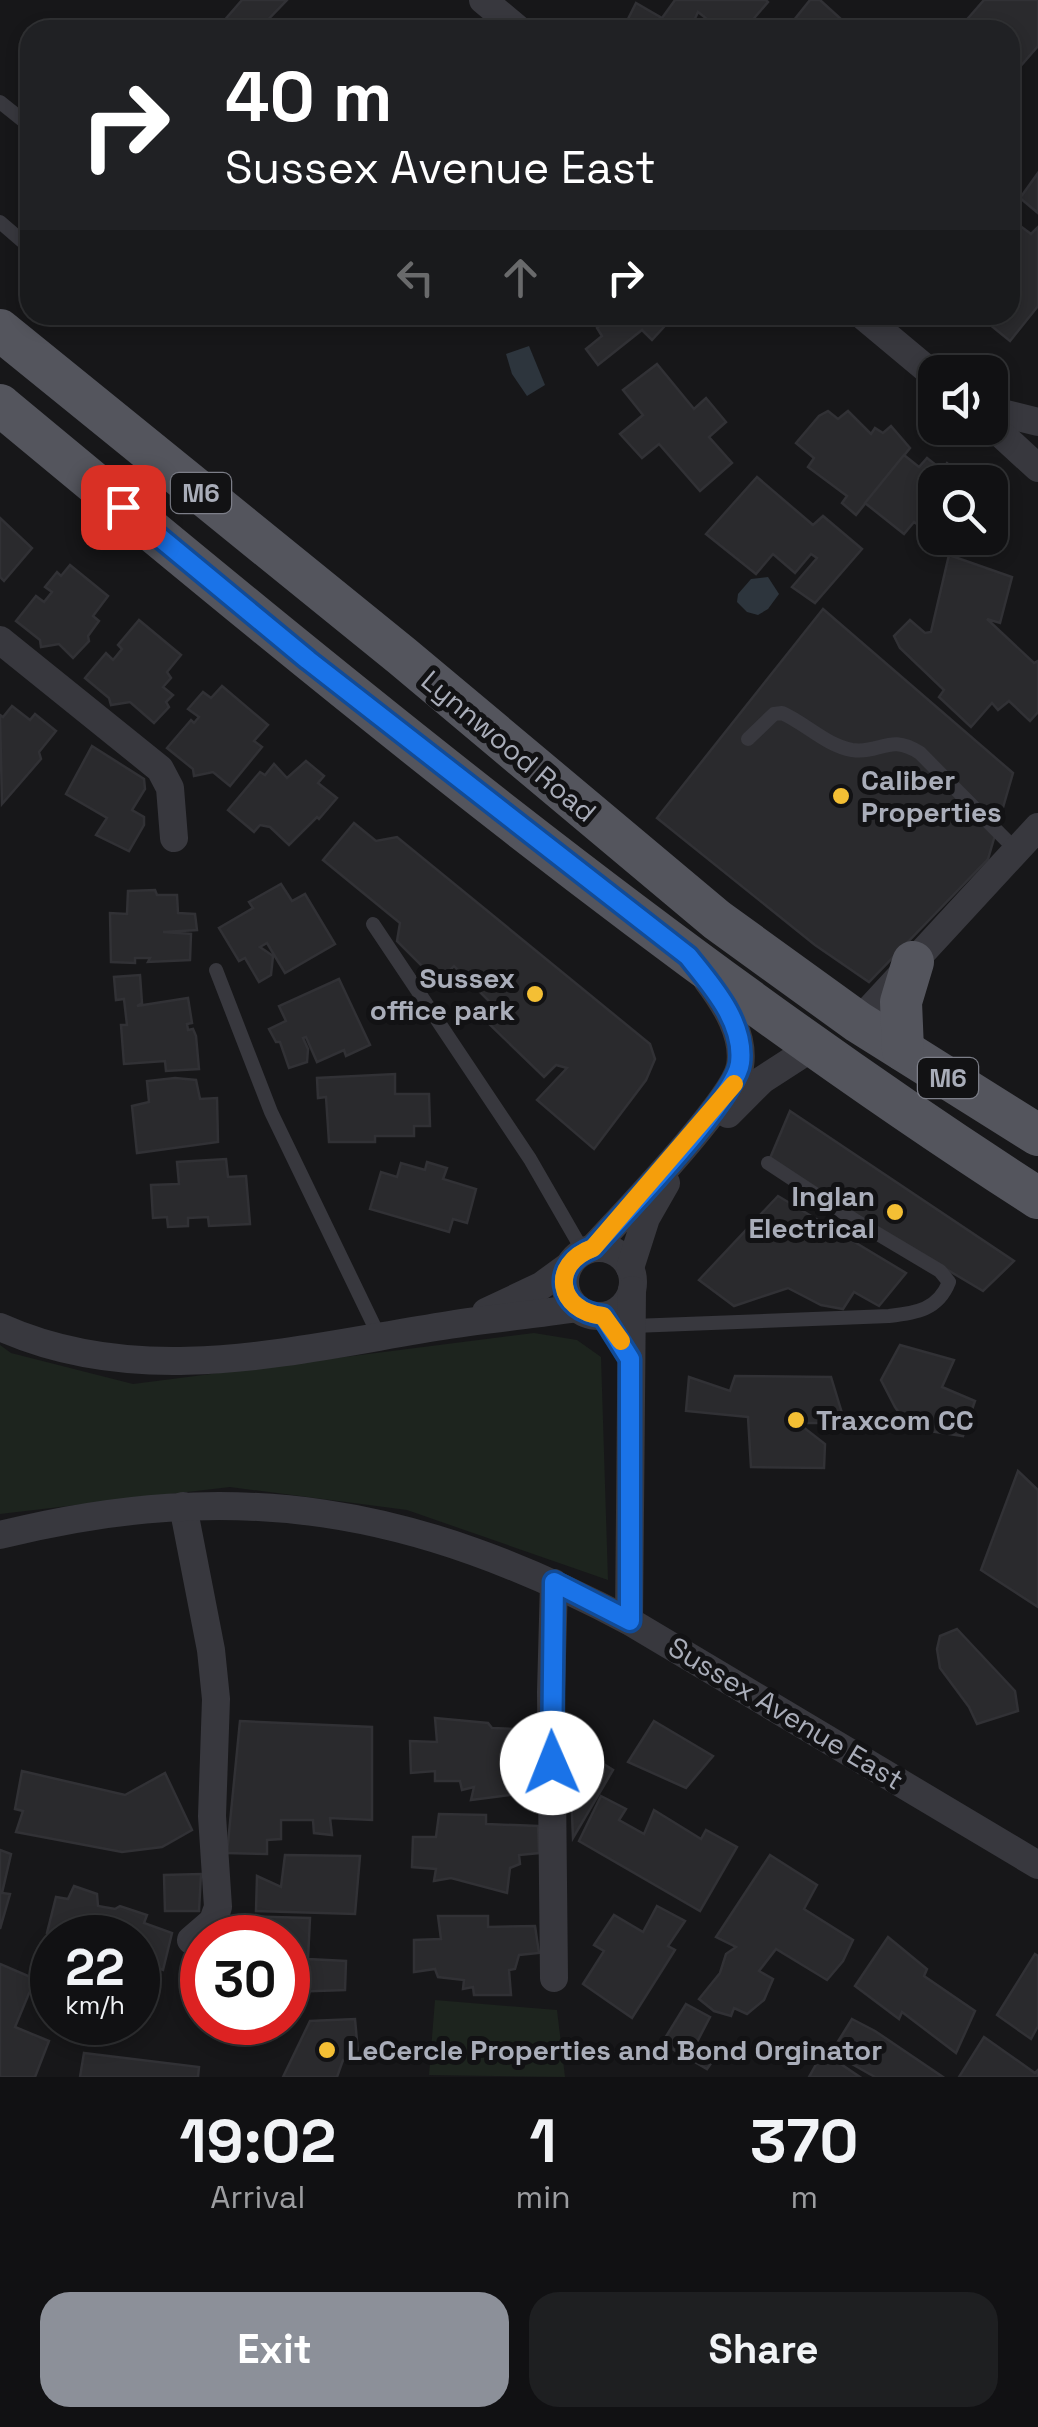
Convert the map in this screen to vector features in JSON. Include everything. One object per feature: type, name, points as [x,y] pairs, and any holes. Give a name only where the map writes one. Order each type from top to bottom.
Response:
[{"type":"main road","name":"Lynnwood Road","points":[[0,330],[402,656],[717,920],[858,1022],[1038,1134]]},
{"type":"main road","name":"Lynnwood Road","points":[[0,405],[308,660],[688,956],[813,1047],[1038,1198]]},
{"type":"main road","points":[[717,920],[727,948],[747,970],[784,997],[813,1047]]},
{"type":"main road","points":[[903,1050],[901,1002],[913,962]]},
{"type":"main road","points":[[858,1022],[853,1047],[859,1060],[929,1108],[954,1144]]},
{"type":"street","points":[[483,0],[507,20]]},
{"type":"street","points":[[874,325],[918,362]]},
{"type":"street","points":[[1008,414],[1038,422]]},
{"type":"street","points":[[1008,440],[1038,468]]},
{"type":"street","points":[[0,640],[166,777],[174,838]]},
{"type":"street","points":[[858,1022],[1038,827]]},
{"type":"street","points":[[452,1324],[509,1302],[581,1256],[736,1082],[740,1044],[733,1022],[719,995],[688,956]]},
{"type":"street","points":[[0,1327],[60,1348],[123,1360],[212,1361],[290,1353],[452,1324],[620,1309],[654,1201],[674,1173],[762,1080],[813,1047]]},
{"type":"street","points":[[581,1256],[615,1252],[631,1279],[630,1621]]},
{"type":"street","points":[[581,1256],[565,1290],[590,1312],[630,1359]]},
{"type":"street","points":[[182,1506],[211,1650],[216,1699],[212,1816],[218,1907],[215,1915]]},
{"type":"street","name":"Sussex Avenue East","points":[[0,1535],[75,1518],[182,1506],[299,1510],[392,1524],[502,1560],[630,1621],[1038,1865]]},
{"type":"street","points":[[554,1582],[554,1978]]},
{"type":"lane","points":[[0,102],[20,118]]},
{"type":"lane","points":[[0,222],[20,239]]},
{"type":"lane","points":[[748,739],[774,714],[782,714],[842,747],[857,751],[905,743],[920,753],[1017,850]]},
{"type":"lane","points":[[373,924],[530,1160],[581,1256]]},
{"type":"lane","points":[[216,970],[271,1112],[380,1338]]},
{"type":"lane","points":[[633,1326],[889,1316],[924,1310],[941,1297],[948,1282],[940,1271],[768,1163]]},
{"type":"shaded area","points":[[529,346],[545,385],[527,396],[512,374],[506,354]]},
{"type":"shaded area","points":[[768,577],[779,594],[758,615],[747,612],[737,602],[738,594],[751,579]]},
{"type":"shaded area","points":[[534,1333],[577,1340],[601,1357],[608,1580],[407,1510],[230,1487],[0,1514],[0,1345],[11,1353],[133,1384]]},
{"type":"shaded area","points":[[435,2000],[557,2010],[565,2077],[429,2075]]},
{"type":"building","points":[[242,0],[287,0],[268,20],[225,20]]},
{"type":"building","points":[[675,0],[768,2],[753,20],[708,20],[698,12],[694,20],[628,20],[636,3],[662,18]]},
{"type":"building","points":[[810,0],[820,0],[842,20],[794,20]]},
{"type":"building","points":[[984,0],[1038,0],[1038,46],[1020,67],[1020,20],[967,20]]},
{"type":"building","points":[[1038,173],[1038,213],[1020,198]]},
{"type":"building","points":[[1020,226],[1031,234],[1038,227],[1038,306],[1010,341],[990,325],[1020,325]]},
{"type":"building","points":[[666,325],[652,340],[642,330],[598,365],[586,349],[602,336],[597,328]]},
{"type":"building","points":[[657,364],[694,409],[706,398],[726,422],[709,437],[732,463],[700,491],[659,444],[642,458],[620,434],[643,415],[623,390]]},
{"type":"building","points":[[828,411],[838,419],[848,411],[871,434],[875,428],[883,433],[891,426],[910,448],[856,515],[842,503],[847,496],[808,467],[814,458],[796,443]]},
{"type":"building","points":[[904,455],[918,466],[918,525],[914,522],[904,534],[865,503]]},
{"type":"building","points":[[757,477],[813,525],[823,516],[862,549],[815,603],[792,587],[817,558],[811,554],[795,573],[773,554],[756,574],[706,534]]},
{"type":"building","points":[[0,518],[32,548],[4,581],[0,577]]},
{"type":"building","points":[[949,555],[1012,577],[1000,623],[987,619],[1034,663],[1038,661],[1038,712],[1030,721],[1009,701],[998,710],[992,703],[971,727],[939,697],[944,690],[900,648],[894,636],[910,620],[925,633],[931,632]]},
{"type":"building","points":[[70,565],[108,596],[93,616],[99,621],[88,636],[89,641],[73,658],[59,644],[41,647],[40,640],[16,621],[36,596],[44,602],[52,592],[45,587],[57,572],[61,576]]},
{"type":"building","name":"Caliber Properties","points":[[823,609],[1013,773],[988,859],[869,982],[815,945],[657,818]]},
{"type":"building","points":[[139,620],[181,655],[167,672],[171,678],[163,687],[173,695],[166,702],[169,707],[154,723],[130,702],[111,705],[109,698],[85,678],[106,653],[113,660],[122,649],[118,645]]},
{"type":"building","points":[[222,686],[268,725],[254,741],[262,747],[230,786],[213,772],[194,776],[193,769],[167,748],[191,720],[194,723],[199,717],[188,709],[203,692],[211,698]]},
{"type":"building","points":[[12,706],[30,720],[35,714],[56,731],[39,752],[41,759],[2,804],[0,715],[3,717]]},
{"type":"building","points":[[92,746],[144,779],[145,789],[132,810],[144,817],[144,825],[129,851],[96,835],[107,818],[66,794]]},
{"type":"building","points":[[306,761],[324,776],[318,783],[337,798],[289,845],[270,827],[260,825],[254,832],[228,810],[260,772],[265,775],[274,764],[287,778]]},
{"type":"building","name":"Sussex office park","points":[[354,823],[376,841],[397,837],[650,1044],[655,1059],[646,1080],[594,1149],[537,1100],[567,1068],[556,1065],[544,1077],[483,1018],[494,1006],[454,966],[438,982],[397,941],[400,923],[323,860]]},
{"type":"building","points":[[281,884],[292,901],[305,894],[335,944],[285,973],[267,943],[260,947],[273,956],[271,975],[259,982],[245,958],[239,961],[219,928],[253,908],[249,902]]},
{"type":"building","points":[[155,890],[157,895],[177,895],[178,913],[195,914],[197,930],[163,932],[191,934],[190,960],[148,962],[150,958],[135,958],[135,963],[111,962],[110,913],[127,914],[128,891]]},
{"type":"building","points":[[140,975],[142,1003],[137,1006],[188,998],[192,1023],[187,1024],[196,1036],[199,1069],[166,1071],[165,1061],[124,1064],[121,1025],[127,1025],[124,999],[116,1000],[114,977]]},
{"type":"building","points":[[339,979],[370,1045],[346,1056],[344,1050],[317,1062],[306,1037],[303,1038],[308,1049],[307,1062],[289,1068],[280,1042],[276,1042],[269,1029],[286,1021],[279,1006]]},
{"type":"building","points":[[395,1074],[395,1094],[429,1094],[430,1126],[414,1126],[414,1136],[375,1136],[375,1142],[329,1142],[326,1097],[318,1098],[317,1078]]},
{"type":"building","points":[[196,1080],[200,1099],[217,1098],[218,1142],[137,1153],[132,1106],[149,1102],[147,1081]]},
{"type":"building","name":"Inglan Electrical","points":[[790,1111],[1014,1261],[983,1291],[768,1163]]},
{"type":"building","points":[[226,1159],[228,1177],[246,1176],[250,1224],[209,1226],[208,1217],[188,1218],[188,1226],[168,1227],[167,1217],[153,1218],[151,1185],[179,1184],[177,1162]]},
{"type":"building","points":[[427,1162],[447,1168],[443,1179],[476,1189],[467,1223],[453,1219],[449,1232],[370,1209],[381,1172],[397,1177],[401,1163],[425,1170]]},
{"type":"building","points":[[778,1196],[906,1273],[879,1306],[854,1292],[843,1309],[821,1305],[788,1288],[734,1306],[699,1280]]},
{"type":"building","name":"Traxcom CC","points":[[900,1345],[954,1360],[942,1387],[975,1401],[963,1436],[910,1428],[895,1407],[881,1380]]},
{"type":"building","name":"Traxcom CC","points":[[735,1376],[831,1377],[845,1423],[798,1423],[825,1444],[824,1468],[751,1467],[748,1417],[686,1411],[689,1377],[730,1391]]},
{"type":"building","points":[[1018,1471],[1038,1490],[1038,1607],[981,1570]]},
{"type":"building","points":[[957,1629],[1015,1691],[1018,1711],[977,1724],[940,1668],[940,1636]]},
{"type":"building","points":[[435,1718],[488,1723],[492,1728],[539,1730],[539,1756],[520,1756],[520,1769],[512,1769],[510,1795],[471,1800],[474,1787],[462,1790],[460,1781],[435,1781],[435,1771],[411,1773],[410,1741],[437,1742]]},
{"type":"building","points":[[240,1721],[372,1727],[372,1820],[330,1818],[332,1835],[314,1833],[313,1820],[281,1820],[281,1839],[267,1840],[267,1854],[227,1853]]},
{"type":"building","points":[[654,1721],[713,1756],[686,1788],[628,1762]]},
{"type":"building","points":[[569,1742],[613,1770],[573,1838]]},
{"type":"building","points":[[22,1771],[125,1795],[165,1773],[192,1830],[162,1847],[122,1852],[16,1832],[23,1811],[15,1809]]},
{"type":"building","points":[[601,1796],[626,1809],[619,1820],[644,1834],[654,1810],[701,1839],[706,1830],[737,1847],[700,1911],[579,1841]]},
{"type":"building","points":[[439,1814],[486,1815],[486,1824],[538,1826],[539,1853],[519,1855],[520,1864],[510,1868],[507,1893],[451,1878],[434,1881],[436,1869],[412,1867],[413,1837],[436,1837]]},
{"type":"building","points":[[0,1850],[11,1854],[2,1893],[10,1894],[0,1929]]},
{"type":"building","points":[[285,1855],[360,1856],[355,1914],[256,1911],[257,1876],[281,1887]]},
{"type":"building","points":[[770,1855],[817,1885],[804,1909],[853,1940],[843,1961],[827,1980],[776,1949],[759,1971],[773,1979],[764,2000],[747,2014],[734,2008],[731,2016],[714,2011],[699,1999],[720,1973],[726,1954],[736,1947],[716,1937]]},
{"type":"building","points":[[201,1874],[199,1911],[165,1911],[164,1875]]},
{"type":"building","points":[[74,1886],[97,1894],[98,1906],[120,1906],[147,1915],[52,1915],[56,1897],[68,1899]]},
{"type":"building","points":[[657,1906],[685,1921],[668,1946],[675,1950],[632,2018],[583,1984],[604,1951],[594,1945],[614,1915],[643,1932]]},
{"type":"building","points":[[438,1916],[488,1916],[488,1927],[535,1926],[539,1953],[519,1955],[515,1969],[509,1970],[511,1995],[474,1995],[473,1987],[463,1989],[464,1980],[438,1977],[435,1969],[414,1972],[414,1940],[441,1939]]},
{"type":"building","points":[[160,1929],[172,1933],[163,1970],[160,1969]]},
{"type":"building","points":[[888,1937],[927,1969],[924,1976],[975,2011],[956,2053],[902,2012],[899,2019],[855,1986]]},
{"type":"building","points":[[1035,1954],[1038,2026],[1031,2039],[997,2015]]},
{"type":"building","points":[[310,1959],[346,1961],[345,1990],[310,1991]]},
{"type":"building","points":[[0,1964],[30,1977],[30,1991],[15,2027],[30,2033],[30,2045],[47,2045],[35,2077],[0,2077]]},
{"type":"building","points":[[686,2004],[710,2017],[696,2044],[714,2059],[707,2069],[662,2043]]},
{"type":"building","name":"LeCercle Properties and Bond Orginator","points":[[355,2019],[359,2063],[343,2060],[337,2077],[283,2077],[298,2045],[310,2045],[310,2021]]},
{"type":"building","points":[[852,2019],[943,2077],[875,2077],[852,2064],[856,2060],[837,2043]]},
{"type":"building","points":[[984,2037],[1035,2073],[1038,2070],[1038,2077],[959,2077]]},
{"type":"building","points":[[823,2052],[860,2077],[809,2077]]},
{"type":"building","points":[[84,2053],[199,2067],[198,2077],[80,2077]]},
{"type":"slow traffic","points":[[621,1341],[603,1316],[587,1314],[570,1300],[565,1290],[567,1267],[574,1258],[593,1248],[734,1084]]},
{"type":"place","name":"Caliber Properties","points":[[841,796]]},
{"type":"place","name":"Sussex office park","points":[[535,994]]},
{"type":"place","name":"Inglan Electrical","points":[[895,1212]]},
{"type":"place","name":"Traxcom CC","points":[[796,1420]]},
{"type":"place","name":"LeCercle Properties and Bond Orginator","points":[[327,2050]]},
{"type":"route","points":[[123,507],[308,660],[688,956],[719,995],[733,1022],[740,1044],[736,1082],[593,1248],[574,1258],[564,1278],[570,1300],[587,1314],[603,1316],[630,1359],[630,1621],[554,1582],[552,1763]]}]
